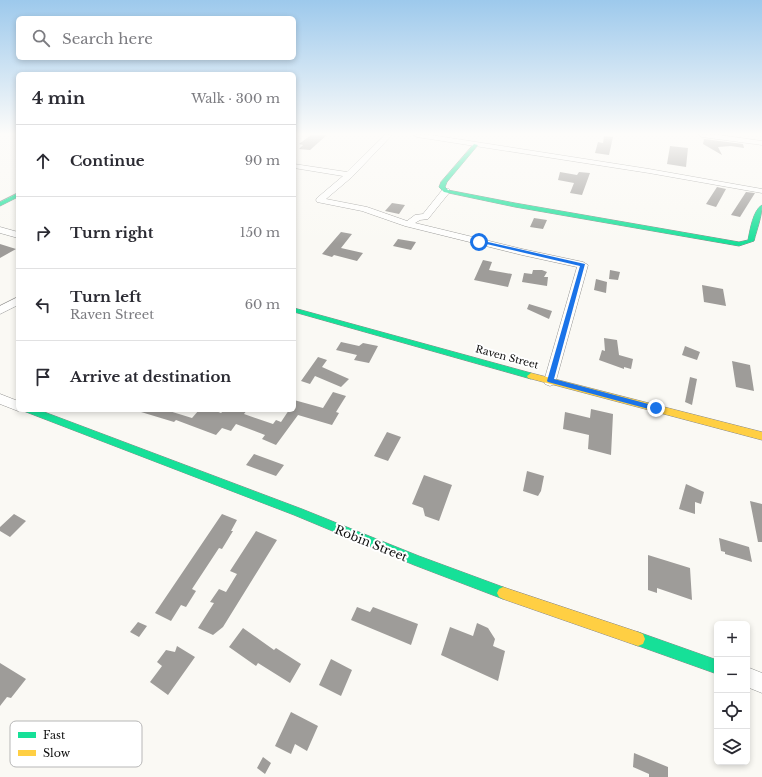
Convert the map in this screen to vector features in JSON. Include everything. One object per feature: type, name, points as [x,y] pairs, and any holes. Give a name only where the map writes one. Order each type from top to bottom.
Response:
[{"type":"street","points":[[326,171],[349,175]]},
{"type":"street","points":[[353,171],[320,200],[364,209],[408,224],[522,252],[583,265],[550,381]]},
{"type":"street","points":[[453,171],[442,186],[446,191],[514,205],[739,244],[751,241],[755,223],[762,207]]},
{"type":"street","points":[[650,171],[762,191]]},
{"type":"street","points":[[408,224],[418,217],[425,217],[446,191]]},
{"type":"street","points":[[0,204],[16,196]]},
{"type":"street","points":[[0,230],[16,234]]},
{"type":"street","points":[[0,311],[16,301]]},
{"type":"street","name":"Raven Street","points":[[296,311],[550,381],[762,436]]},
{"type":"street","points":[[0,399],[16,405]]},
{"type":"street","name":"Robin Street","points":[[34,412],[538,606],[576,617],[714,666]]},
{"type":"street","points":[[750,678],[762,683]]},
{"type":"building","points":[[560,172],[577,175],[579,172],[590,173],[582,195],[570,193],[574,183],[558,180]]},
{"type":"building","points":[[717,187],[726,189],[716,207],[706,204]]},
{"type":"building","points":[[746,192],[755,193],[740,217],[731,215]]},
{"type":"building","points":[[392,203],[405,205],[399,214],[385,211]]},
{"type":"building","points":[[534,218],[547,220],[543,229],[530,227]]},
{"type":"building","points":[[341,232],[352,234],[341,248],[363,253],[357,261],[334,255],[332,257],[322,254]]},
{"type":"building","points":[[398,239],[416,242],[411,250],[393,246]]},
{"type":"building","points":[[0,244],[16,249],[0,258]]},
{"type":"building","points":[[483,260],[492,262],[489,270],[512,274],[508,287],[474,280]]},
{"type":"building","points":[[533,270],[542,270],[547,272],[544,277],[548,277],[547,286],[522,282],[524,273],[532,274]]},
{"type":"building","points":[[610,270],[620,272],[618,280],[609,279]]},
{"type":"building","points":[[596,279],[607,282],[606,293],[594,290]]},
{"type":"building","points":[[702,285],[723,289],[726,306],[704,302]]},
{"type":"building","points":[[529,304],[552,311],[549,319],[527,309]]},
{"type":"building","points":[[604,338],[617,340],[619,355],[633,359],[631,369],[624,367],[624,369],[599,360],[602,350],[605,351]]},
{"type":"building","points":[[341,342],[359,346],[363,343],[378,346],[369,363],[354,360],[357,355],[336,350]]},
{"type":"building","points":[[685,346],[700,352],[697,360],[682,355]]},
{"type":"building","points":[[318,357],[327,360],[322,367],[349,379],[341,387],[315,376],[310,384],[301,381]]},
{"type":"building","points":[[732,361],[750,365],[754,391],[736,387]]},
{"type":"building","points":[[690,377],[697,379],[692,405],[685,402]]},
{"type":"building","points":[[333,392],[346,396],[336,412],[339,413],[332,425],[298,415],[276,445],[262,439],[265,435],[236,424],[231,431],[222,428],[216,435],[176,420],[174,422],[141,412],[172,412],[192,418],[197,412],[246,412],[244,414],[273,424],[276,420],[281,422],[288,412],[296,412],[296,401],[323,408]]},
{"type":"building","points":[[591,409],[613,414],[611,455],[588,449],[589,435],[563,429],[565,412],[590,418]]},
{"type":"building","points":[[387,432],[401,437],[388,461],[374,456]]},
{"type":"building","points":[[254,454],[284,465],[276,476],[246,465]]},
{"type":"building","points":[[527,471],[544,476],[541,491],[538,496],[523,491]]},
{"type":"building","points":[[424,475],[452,485],[439,521],[425,516],[423,508],[412,504]]},
{"type":"building","points":[[686,484],[704,492],[701,504],[695,502],[695,514],[679,509]]},
{"type":"building","points":[[750,501],[762,504],[762,542],[758,542]]},
{"type":"building","points":[[14,514],[26,521],[10,537],[0,531],[0,527]]},
{"type":"building","points":[[222,514],[237,520],[231,531],[233,531],[222,549],[219,548],[192,589],[196,591],[186,607],[181,605],[171,621],[155,613]]},
{"type":"building","points":[[256,531],[277,540],[223,627],[213,635],[198,628],[214,603],[210,602],[219,589],[226,592],[237,574],[230,571]]},
{"type":"building","points":[[719,538],[749,547],[752,562],[725,554],[725,552],[721,551]]},
{"type":"building","points":[[648,555],[690,568],[692,600],[657,588],[657,593],[648,590]]},
{"type":"building","points":[[357,607],[370,612],[373,607],[418,624],[411,645],[351,620]]},
{"type":"building","points":[[138,622],[147,626],[139,637],[130,632]]},
{"type":"building","points":[[477,623],[488,628],[495,639],[493,646],[505,651],[498,681],[441,655],[450,627],[473,636]]},
{"type":"building","points":[[243,628],[274,650],[276,648],[301,664],[290,683],[258,663],[256,666],[229,647]]},
{"type":"building","points":[[177,646],[195,657],[168,695],[150,682],[162,666],[157,662],[166,650],[175,652]]},
{"type":"building","points":[[331,659],[352,670],[341,696],[319,685]]},
{"type":"building","points":[[0,663],[26,679],[11,698],[7,697],[0,706]]},
{"type":"building","points":[[291,712],[318,726],[307,751],[295,744],[291,754],[275,746]]},
{"type":"building","points":[[634,753],[668,767],[668,777],[649,777],[649,774],[633,767]]},
{"type":"building","points":[[263,757],[271,763],[265,774],[257,768]]},
{"type":"traffic: fast","points":[[453,171],[444,182],[442,187],[446,191],[515,205],[739,244],[751,241],[755,223],[762,207]]},
{"type":"traffic: fast","points":[[0,204],[16,196]]},
{"type":"traffic: fast","points":[[296,311],[531,376]]},
{"type":"traffic: fast","points":[[34,412],[298,512],[418,561],[503,593]]},
{"type":"traffic: fast","points":[[638,639],[714,666]]},
{"type":"traffic: slow","points":[[531,376],[762,436]]},
{"type":"traffic: slow","points":[[503,593],[638,639]]},
{"type":"route","points":[[479,242],[583,265],[550,381],[656,408]]}]
